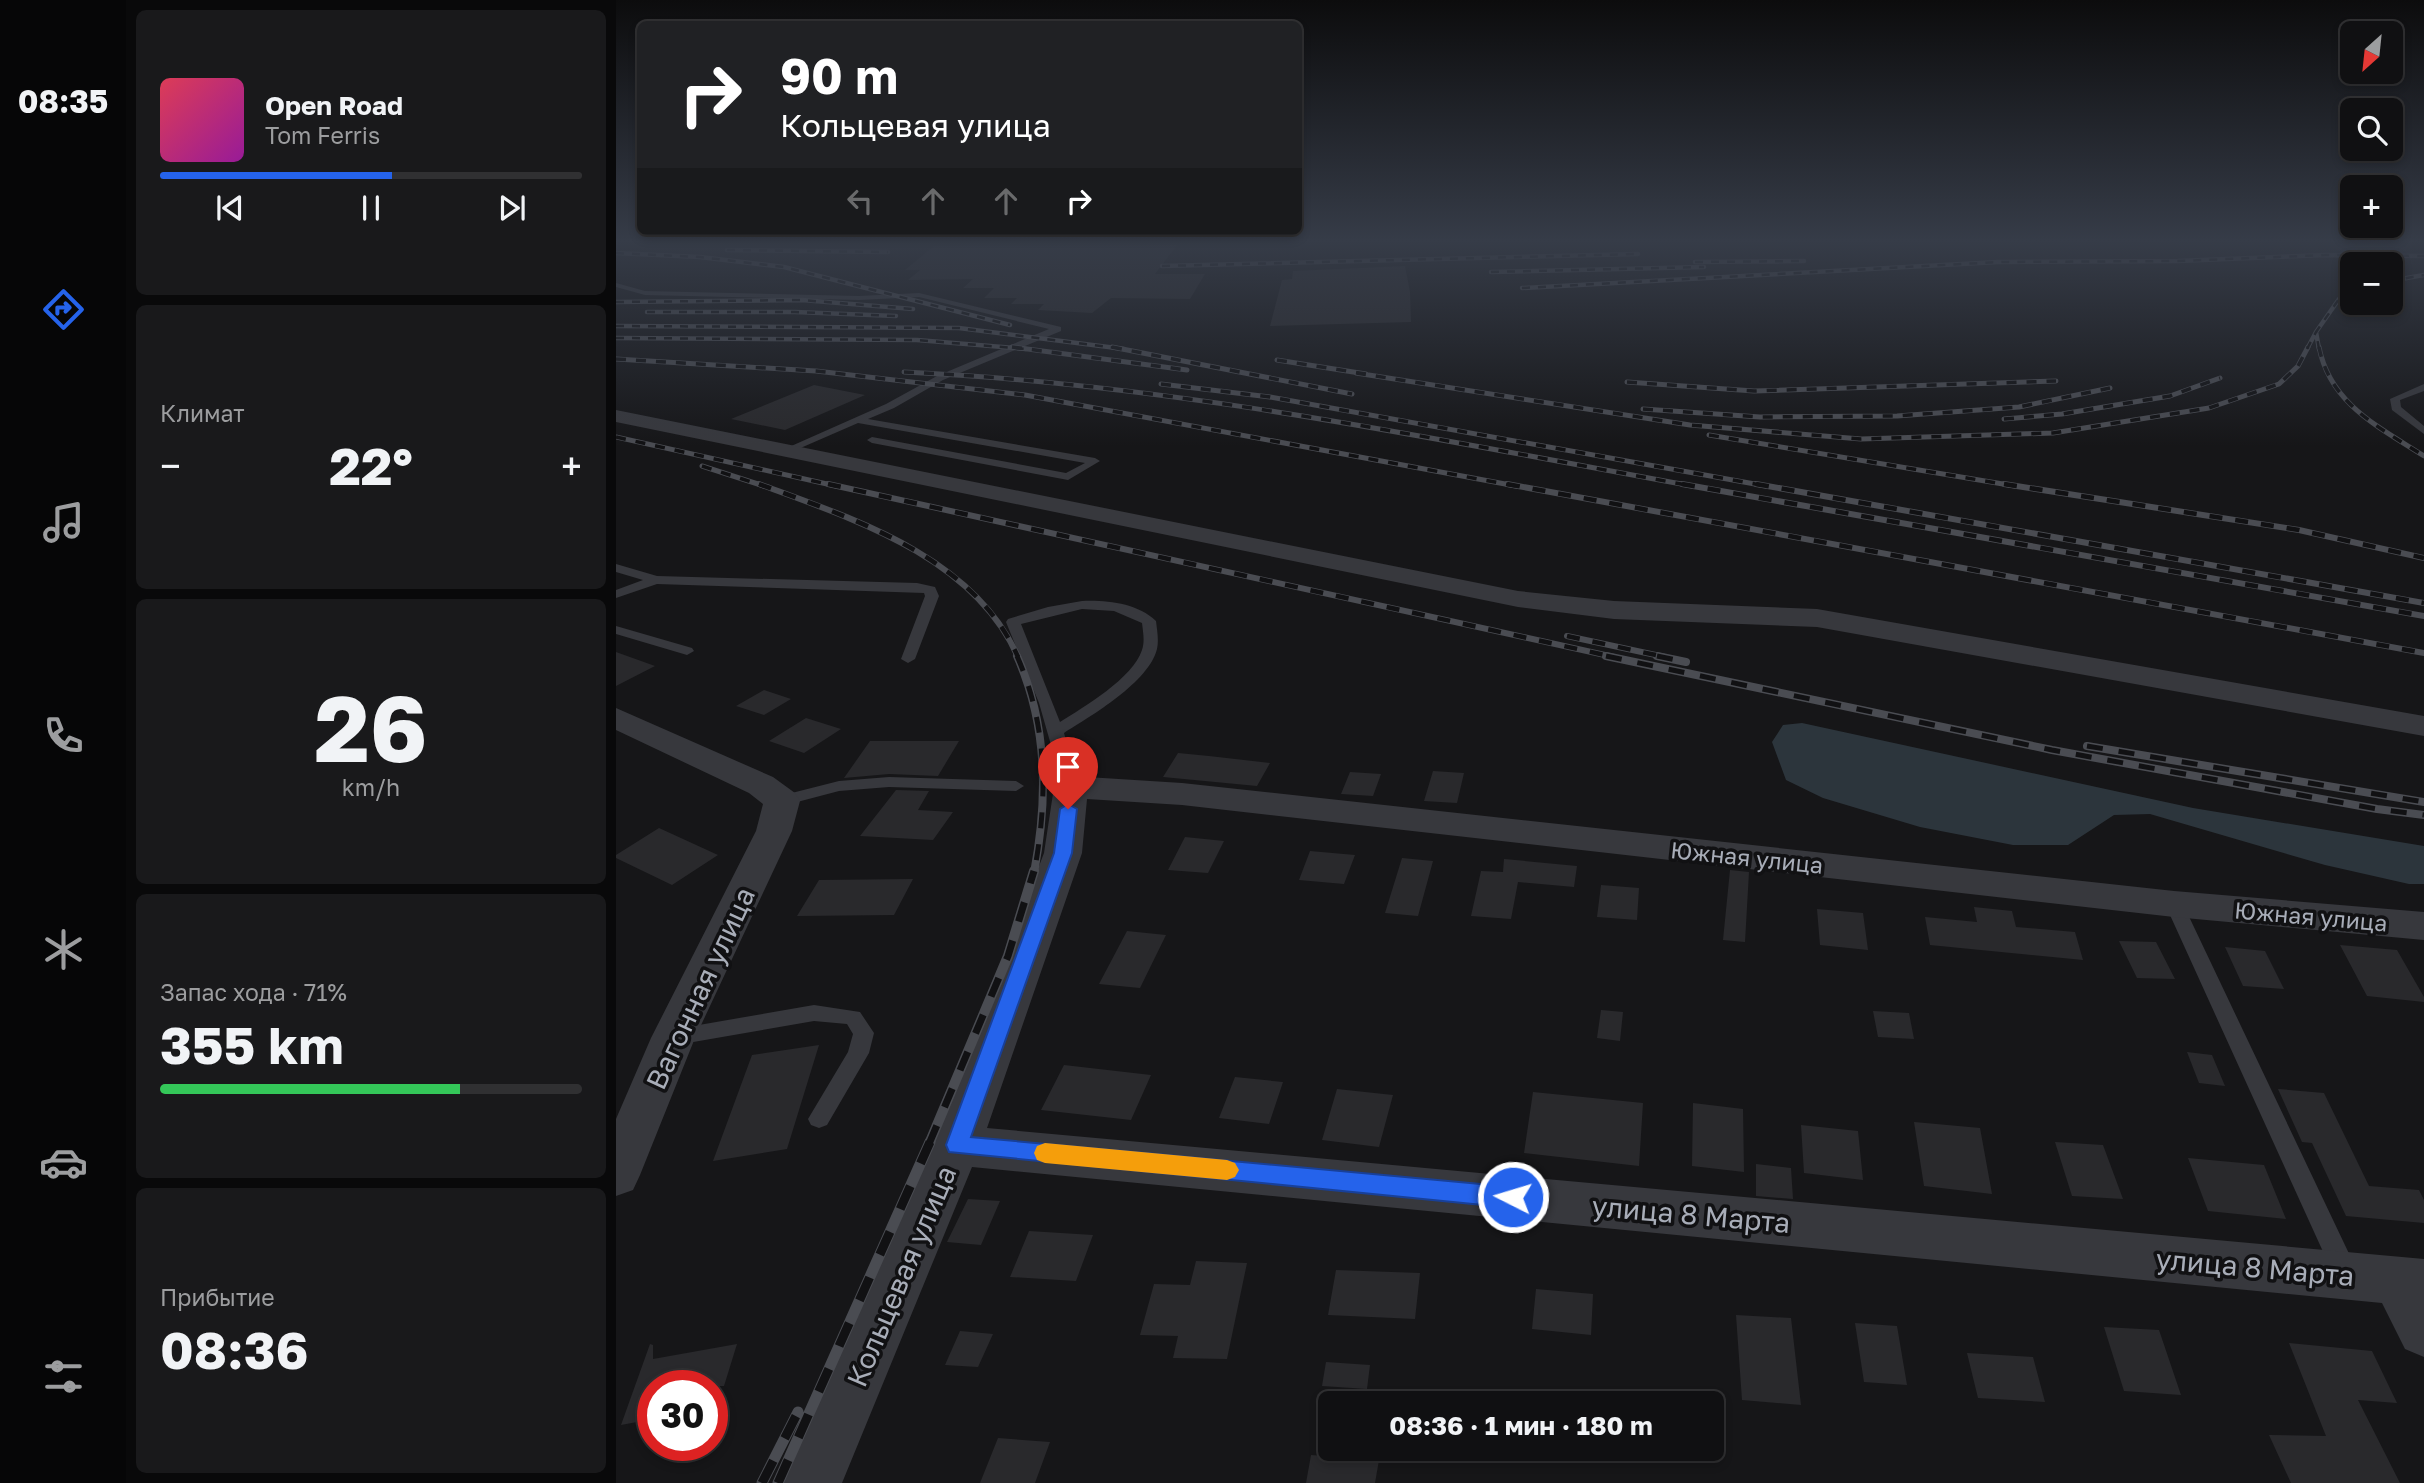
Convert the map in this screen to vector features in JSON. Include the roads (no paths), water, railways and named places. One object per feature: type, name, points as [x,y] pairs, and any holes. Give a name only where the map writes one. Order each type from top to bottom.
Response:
[{"type":"street","points":[[616,416],[1518,599],[1614,610],[1817,618],[2424,726]]},
{"type":"street","points":[[616,718],[761,785],[782,801]]},
{"type":"street","name":"Южная улица","points":[[1071,788],[1182,794],[2174,905],[2424,926]]},
{"type":"street","name":"Кольцевая улица","points":[[812,1483],[957,1145],[1063,853],[1071,788]]},
{"type":"street","name":"Вагонная улица","points":[[616,1175],[673,1038],[774,831],[782,801]]},
{"type":"street","name":"улица 8 Марта","points":[[957,1145],[2411,1281]]},
{"type":"street","points":[[2411,1281],[2424,1331]]},
{"type":"lane","points":[[785,451],[890,405],[940,378],[1058,329],[973,308]]},
{"type":"lane","points":[[2424,387],[2395,399],[2396,408],[2424,431]]},
{"type":"lane","points":[[856,420],[1095,461],[1068,477],[872,440]]},
{"type":"lane","points":[[616,568],[656,580],[917,587],[930,590],[932,596],[908,659]]},
{"type":"lane","points":[[616,594],[656,580]]},
{"type":"lane","points":[[1057,732],[1102,701],[1140,666],[1149,653],[1149,621],[1133,611],[1110,605],[1085,604],[1054,608],[1013,622],[1033,663],[1057,732],[1071,788]]},
{"type":"lane","points":[[616,630],[687,652]]},
{"type":"lane","points":[[782,801],[839,786],[889,782],[1016,786]]},
{"type":"lane","points":[[2174,905],[2347,1275]]},
{"type":"lane","points":[[673,1038],[814,1013],[853,1017],[864,1033],[861,1043],[819,1119]]},
{"type":"railway","points":[[903,308],[913,309]]},
{"type":"railway","points":[[945,308],[1010,325]]},
{"type":"railway","points":[[2316,332],[2333,308]]},
{"type":"railway","points":[[647,312],[795,312],[896,316]]},
{"type":"railway","points":[[616,326],[959,328],[1119,348]]},
{"type":"railway","points":[[2307,349],[2316,332]]},
{"type":"railway","points":[[2316,332],[2319,349]]},
{"type":"railway","points":[[616,338],[917,340],[1026,349]]},
{"type":"railway","points":[[1012,347],[1187,370]]},
{"type":"railway","points":[[1112,347],[1119,348]]},
{"type":"railway","points":[[1356,373],[1690,425],[1861,439],[2053,433],[2209,408],[2279,384],[2298,366],[2308,347]]},
{"type":"railway","points":[[2319,347],[2325,367],[2345,399],[2374,424],[2424,456]]},
{"type":"railway","points":[[1119,348],[1124,349]]},
{"type":"railway","points":[[1119,348],[1352,394]]},
{"type":"railway","points":[[616,359],[816,371],[1025,395],[1516,486]]},
{"type":"railway","points":[[1277,360],[1366,374]]},
{"type":"railway","points":[[904,372],[1003,378],[1201,401],[1398,432],[1692,486]]},
{"type":"railway","points":[[2004,419],[2062,414],[2170,396],[2220,378]]},
{"type":"railway","points":[[1627,382],[1754,391],[2056,381]]},
{"type":"railway","points":[[1161,384],[1270,397],[1766,486]]},
{"type":"railway","points":[[1643,409],[1760,417],[1897,416],[2019,407],[2110,388]]},
{"type":"railway","points":[[1709,435],[2015,486]]},
{"type":"railway","points":[[616,437],[836,486]]},
{"type":"railway","points":[[702,466],[764,486]]},
{"type":"railway","points":[[759,484],[871,528],[908,546],[942,568],[972,593],[998,622],[1018,657]]},
{"type":"railway","points":[[828,484],[1614,657]]},
{"type":"railway","points":[[1507,484],[2424,653]]},
{"type":"railway","points":[[1682,484],[2424,616]]},
{"type":"railway","points":[[1756,484],[2424,603]]},
{"type":"railway","points":[[2004,484],[2299,530],[2424,558]]},
{"type":"railway","points":[[1567,636],[1665,657]]},
{"type":"railway","points":[[1017,656],[1035,709],[1040,736],[1042,818],[1034,873]]},
{"type":"railway","points":[[1606,656],[2052,750],[2377,809],[2424,815]]},
{"type":"railway","points":[[1657,656],[1686,662]]},
{"type":"railway","points":[[2087,746],[2424,802]]},
{"type":"railway","points":[[929,1144],[1008,956],[1034,871]]},
{"type":"railway","points":[[778,1483],[930,1142]]},
{"type":"railway","points":[[762,1483],[798,1412]]}]
